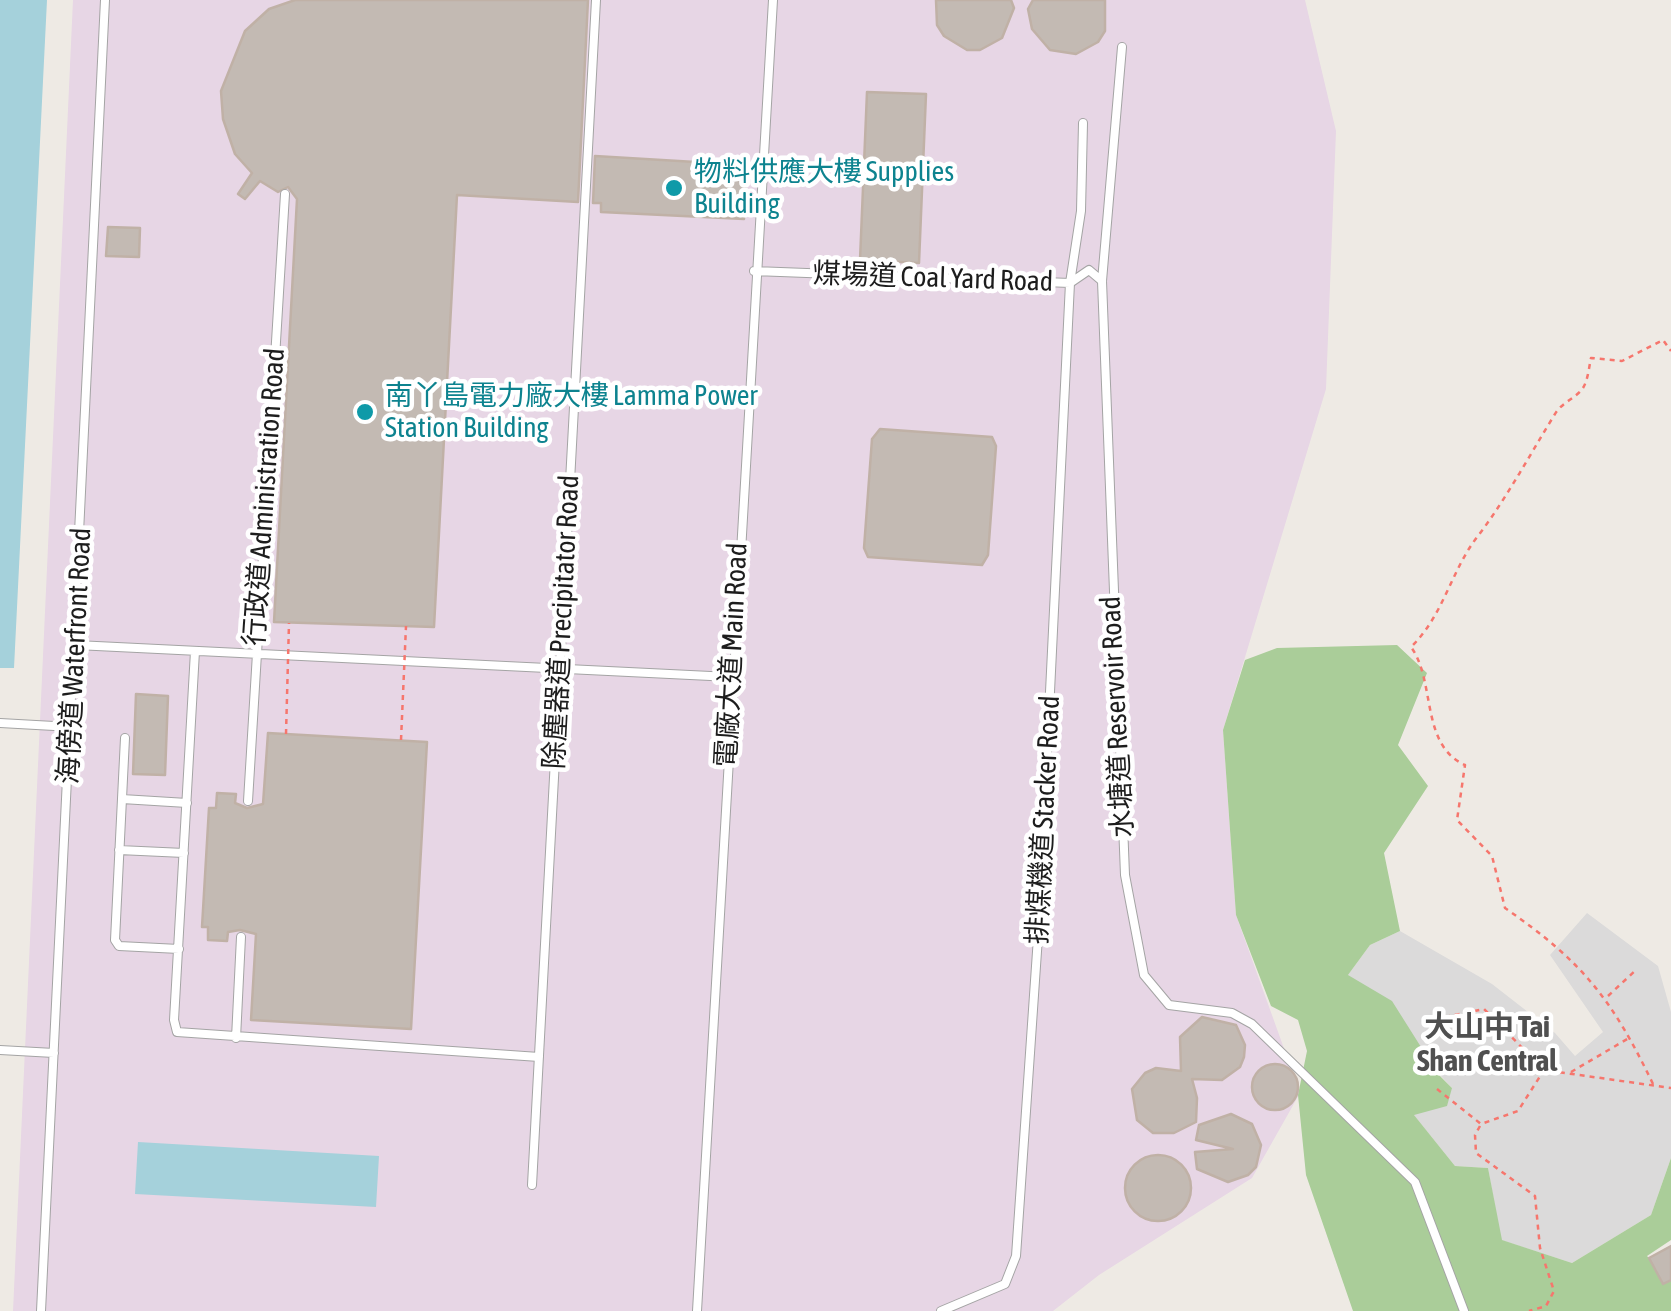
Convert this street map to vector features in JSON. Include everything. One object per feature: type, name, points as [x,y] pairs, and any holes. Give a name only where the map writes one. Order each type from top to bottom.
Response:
[{"type":"lane","name":"海傍道 Waterfront Road","points":[[41,1311],[105,0]]},
{"type":"lane","name":"除塵器道 Precipitator Road","points":[[532,1185],[596,0]]},
{"type":"lane","name":"電廠大道 Main Road","points":[[697,1311],[730,677],[773,0]]},
{"type":"lane","name":"水塘道 Reservoir Road","points":[[1122,47],[1102,282],[1125,876],[1144,975],[1169,1005],[1232,1013],[1289,1057],[1416,1182],[1464,1311]]},
{"type":"lane","name":"排煤機道 Stacker Road","points":[[940,1311],[1006,1284],[1016,1256],[1040,898],[1070,283],[1081,210],[1083,123]]},
{"type":"lane","name":"行政道 Administration Road","points":[[248,801],[285,194]]},
{"type":"lane","name":"煤場道 Coal Yard Road","points":[[754,271],[1070,283],[1089,270],[1102,282]]},
{"type":"lane","points":[[76,645],[730,677]]},
{"type":"lane","points":[[195,652],[174,1028],[182,1035],[538,1056]]},
{"type":"lane","points":[[0,723],[72,727]]},
{"type":"lane","points":[[125,738],[116,944],[178,949]]},
{"type":"lane","points":[[122,799],[187,803]]},
{"type":"lane","points":[[119,850],[184,853]]},
{"type":"lane","points":[[236,1038],[241,937]]},
{"type":"lane","points":[[0,1050],[54,1053]]},
{"type":"path","points":[[1653,1084],[1607,997],[1561,947],[1505,908],[1492,856],[1457,820],[1465,765],[1433,729],[1420,660],[1411,647],[1430,629],[1476,538],[1518,482],[1522,463],[1543,441],[1556,411],[1583,388],[1591,358],[1622,361],[1663,340],[1671,350]]},
{"type":"path","points":[[286,734],[289,623]]},
{"type":"path","points":[[401,740],[406,626]]},
{"type":"path","points":[[1607,997],[1637,969]]},
{"type":"path","points":[[1445,1016],[1484,1009],[1544,1070],[1671,1088]]},
{"type":"path","points":[[1569,1073],[1630,1037]]},
{"type":"path","points":[[1529,1311],[1546,1306],[1554,1290],[1540,1248],[1535,1196],[1476,1153],[1475,1136],[1482,1124],[1518,1110],[1544,1070]]},
{"type":"path","points":[[1438,1089],[1482,1124]]},
{"type":"shaded area","points":[[73,0],[1305,0],[1336,131],[1326,389],[1223,730],[1236,915],[1300,1093],[1252,1178],[1099,1275],[1053,1311],[13,1311]]},
{"type":"shaded area","points":[[1587,913],[1658,966],[1671,1012],[1671,1158],[1651,1215],[1572,1263],[1501,1240],[1488,1168],[1455,1166],[1413,1114],[1452,1088],[1348,975],[1370,945],[1400,931],[1492,984],[1555,1033],[1575,1056],[1603,1032],[1550,955]]},
{"type":"green space","points":[[1397,645],[1427,673],[1398,745],[1428,786],[1384,853],[1400,931],[1370,945],[1348,975],[1392,1001],[1438,1074],[1452,1088],[1447,1106],[1414,1115],[1455,1166],[1488,1168],[1502,1240],[1572,1263],[1651,1215],[1671,1158],[1671,1240],[1647,1256],[1665,1275],[1671,1274],[1671,1311],[1353,1311],[1306,1175],[1298,1095],[1307,1051],[1298,1020],[1271,1006],[1236,915],[1223,730],[1245,660],[1277,648]]},
{"type":"water","points":[[0,0],[47,0],[14,668],[0,668]]},
{"type":"water","points":[[138,1142],[379,1156],[376,1207],[135,1194]]},
{"type":"building","name":"南丫島電力廠大樓 Lamma Power Station Building","points":[[295,0],[588,0],[578,202],[457,195],[434,627],[274,622],[297,199],[288,187],[278,192],[260,181],[245,199],[238,194],[252,173],[235,154],[223,119],[221,91],[245,31],[269,9]]},
{"type":"building","points":[[936,0],[1011,0],[1014,8],[1002,38],[980,50],[967,50],[944,36],[937,25]]},
{"type":"building","points":[[1033,0],[1105,0],[1105,31],[1098,42],[1076,54],[1050,50],[1032,29],[1028,9]]},
{"type":"building","points":[[867,92],[926,94],[919,263],[860,260]]},
{"type":"building","name":"物料供應大樓 Supplies Building","points":[[595,156],[746,165],[744,219],[601,212],[601,203],[593,203]]},
{"type":"building","points":[[108,227],[140,228],[139,257],[106,256]]},
{"type":"building","points":[[880,429],[992,437],[996,446],[988,555],[982,565],[868,557],[864,548],[872,439]]},
{"type":"building","points":[[136,694],[168,696],[165,775],[133,774]]},
{"type":"building","points":[[268,733],[427,742],[411,1029],[251,1020],[256,934],[240,930],[228,932],[227,941],[208,940],[208,927],[202,927],[209,808],[216,808],[217,793],[236,794],[235,803],[247,808],[263,804]]},
{"type":"building","points":[[1202,1017],[1236,1025],[1245,1045],[1240,1067],[1222,1080],[1192,1079],[1197,1098],[1196,1122],[1174,1133],[1153,1133],[1137,1120],[1132,1089],[1145,1073],[1156,1068],[1181,1071],[1180,1037]]},
{"type":"building","points":[[1275,1064],[1291,1071],[1298,1087],[1291,1103],[1275,1110],[1259,1103],[1252,1087],[1259,1071]]},
{"type":"building","points":[[1231,1114],[1252,1124],[1261,1145],[1256,1167],[1248,1175],[1228,1182],[1197,1169],[1195,1152],[1233,1149],[1196,1140],[1199,1125]]},
{"type":"building","points":[[1158,1155],[1182,1164],[1191,1188],[1182,1212],[1158,1221],[1134,1212],[1125,1188],[1134,1164]]},
{"type":"building","points":[[1671,1246],[1671,1280],[1663,1284],[1649,1258]]},
{"type":"place","name":"物料供應大樓 Supplies Building","points":[[674,188]]},
{"type":"place","name":"南丫島電力廠大樓 Lamma Power Station Building","points":[[365,412]]},
{"type":"district","name":"大山中 Tai Shan Central","points":[[1487,1045]]}]
